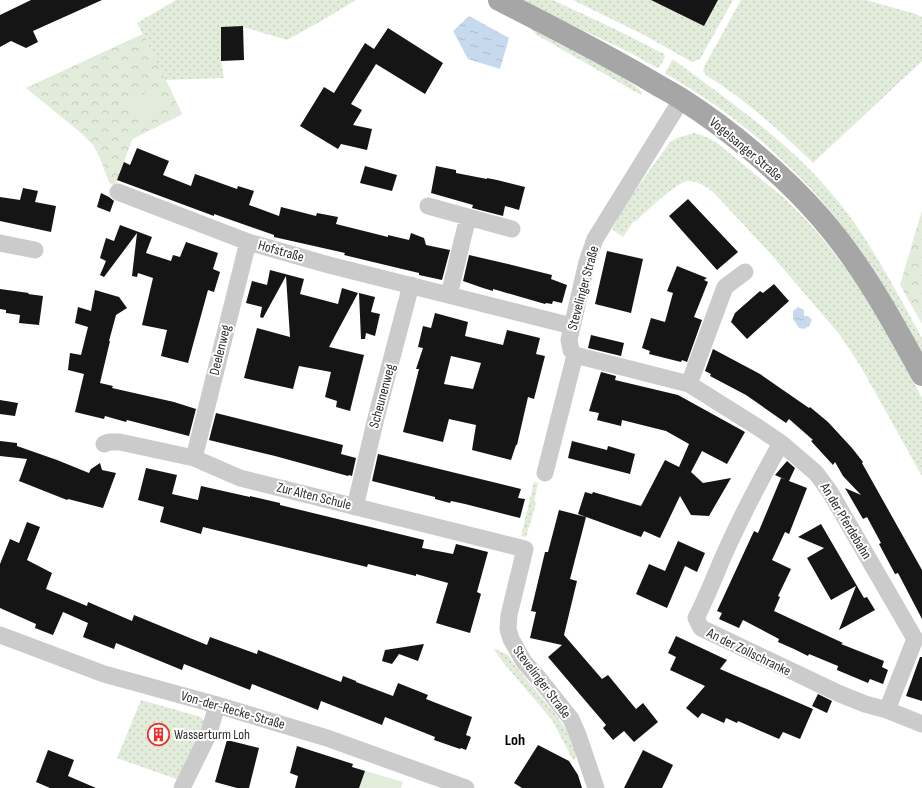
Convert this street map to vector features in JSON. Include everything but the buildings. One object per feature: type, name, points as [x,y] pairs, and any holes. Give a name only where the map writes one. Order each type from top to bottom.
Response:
[{"type":"main road","name":"Vogelsanger Straße","points":[[500,0],[582,42],[683,100],[729,133],[772,170],[821,218],[864,274],[889,315],[922,375]]},
{"type":"street","name":"Stevelinger Straße","points":[[575,355],[571,350],[569,340],[587,262],[595,239],[675,110],[683,100]]},
{"type":"street","name":"Hofstraße","points":[[118,192],[248,242],[329,265],[572,326]]},
{"type":"street","points":[[428,206],[512,229]]},
{"type":"street","points":[[449,295],[468,217]]},
{"type":"street","name":"Deelenweg","points":[[194,458],[248,242]]},
{"type":"street","points":[[0,243],[35,250]]},
{"type":"street","points":[[689,384],[724,287],[745,272]]},
{"type":"street","name":"Scheunenweg","points":[[355,507],[376,418],[412,285]]},
{"type":"street","points":[[545,473],[575,355]]},
{"type":"street","name":"An der Pferdebahn","points":[[575,355],[689,384],[781,443],[816,473],[830,492],[915,639],[887,710]]},
{"type":"street","name":"Zur Alten Schule","points":[[104,444],[109,442],[120,442],[194,458],[240,478],[525,549]]},
{"type":"street","name":"An der Zollschranke","points":[[781,443],[751,497],[696,618],[701,628],[840,694],[922,724]]},
{"type":"street","name":"Stevelinger Straße","points":[[525,549],[509,615],[508,629],[511,639],[524,662],[571,719],[596,788]]},
{"type":"street","name":"Von-der-Recke-Straße","points":[[0,635],[104,674],[217,705],[327,738],[466,788]]},
{"type":"street","points":[[182,788],[209,733],[217,705]]},
{"type":"green space","points":[[176,0],[356,0],[287,40],[243,27],[221,27],[221,61],[224,78],[166,80],[182,114],[132,139],[115,187],[109,181],[97,152],[101,147],[26,88],[143,34],[137,23]]},
{"type":"green space","points":[[519,0],[553,0],[621,32],[664,54],[665,57],[660,66],[657,68],[629,52]]},
{"type":"green space","points":[[573,0],[651,0],[704,26],[718,0],[733,0],[700,59],[692,62],[646,36]]},
{"type":"green space","points":[[741,0],[866,0],[916,14],[922,17],[922,61],[813,163],[762,116],[706,75],[703,71]]},
{"type":"green space","points":[[532,26],[626,79],[637,87],[642,93],[641,95],[537,35],[529,27]]},
{"type":"green space","points":[[143,34],[182,114],[132,139],[115,187],[109,182],[101,159],[93,145],[81,133],[26,88]]},
{"type":"green space","points":[[672,60],[743,111],[765,129],[807,167],[827,188],[856,225],[886,273],[922,338],[922,353],[876,274],[829,209],[794,172],[738,122],[699,94],[665,73]]},
{"type":"green space","points":[[154,89],[164,109],[139,123],[129,107],[129,101]]},
{"type":"green space","points":[[694,133],[716,142],[784,198],[827,244],[853,278],[880,320],[922,398],[922,476],[861,367],[840,335],[769,252],[714,193],[702,185],[688,181],[676,186],[633,222],[623,237],[612,229],[629,199],[670,142],[677,138]]},
{"type":"green space","points":[[922,210],[922,324],[900,285]]},
{"type":"green space","points":[[534,482],[538,483],[534,502],[536,503],[526,537],[521,536]]},
{"type":"green space","points":[[493,648],[508,655],[554,712],[567,731],[578,755],[573,760],[552,720],[502,661]]},
{"type":"green space","points":[[141,700],[201,717],[205,722],[179,780],[117,758]]},
{"type":"green space","points":[[352,767],[403,782],[401,788],[359,788]]},
{"type":"water","points":[[469,16],[509,38],[500,69],[468,59],[453,31]]},
{"type":"water","points":[[798,307],[804,310],[804,316],[808,316],[812,320],[809,326],[804,329],[799,328],[793,319],[793,311]]},
{"type":"place","name":"Wasserturm Loh","points":[[158,734]]},
{"type":"district","name":"Loh","points":[[515,740]]}]
